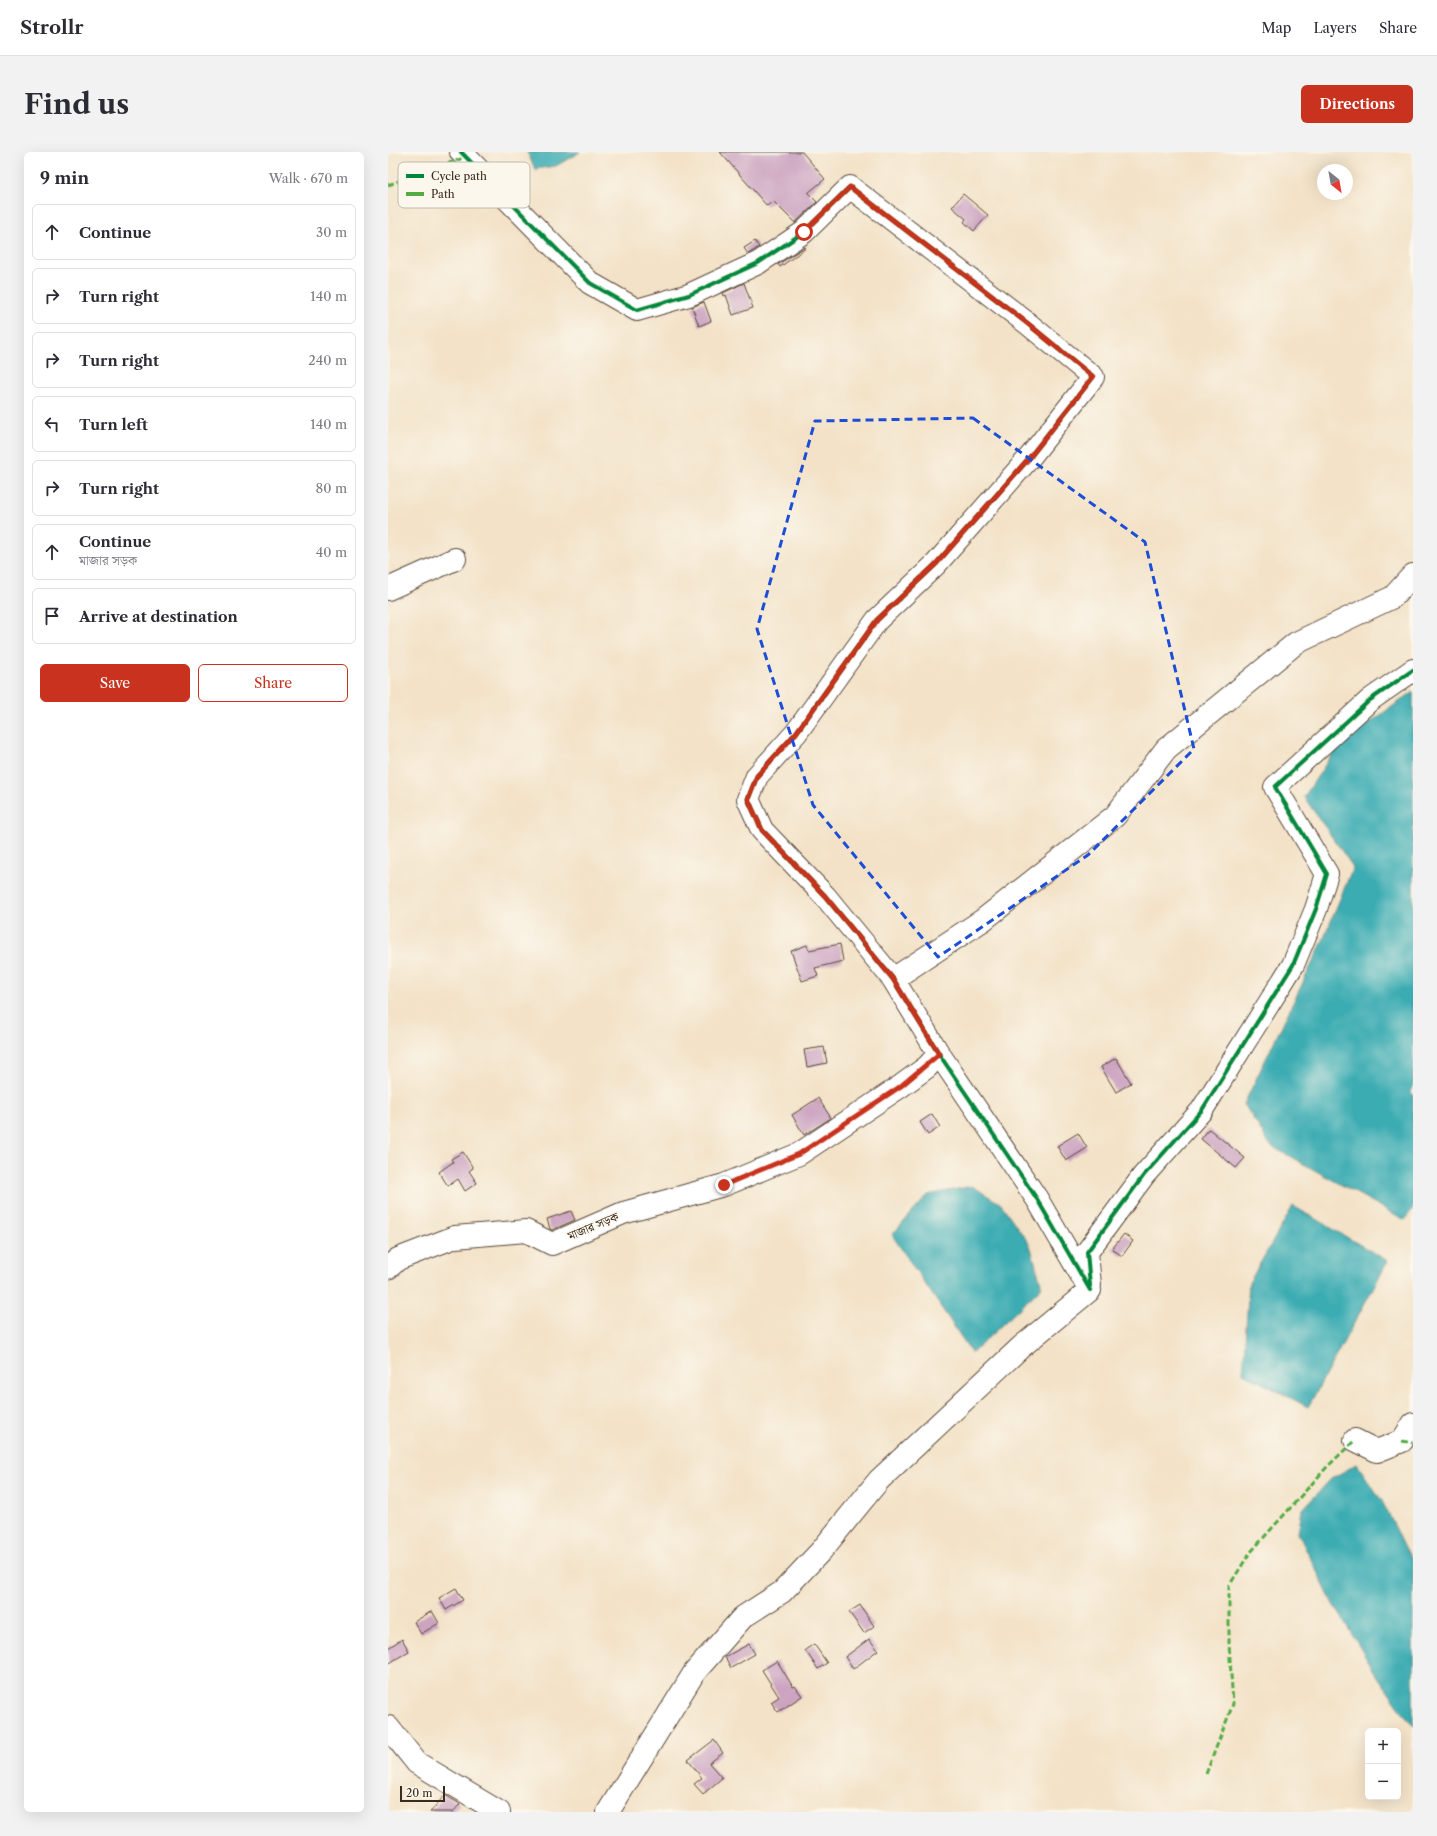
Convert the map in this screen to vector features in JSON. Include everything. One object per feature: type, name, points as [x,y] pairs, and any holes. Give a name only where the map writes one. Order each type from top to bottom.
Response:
[{"type":"street","points":[[460,152],[470,162]]},
{"type":"street","points":[[516,208],[590,283],[637,310],[689,295],[758,263],[804,232],[850,187],[1027,323],[1093,377],[1030,457],[936,564],[877,620],[796,733],[757,776],[748,799],[762,830],[825,896],[893,979],[939,1054],[1038,1199],[1090,1290]]},
{"type":"street","points":[[388,589],[455,559]]},
{"type":"street","points":[[893,979],[983,920],[1115,816],[1166,749],[1296,643],[1393,597],[1413,575]]},
{"type":"street","points":[[1090,1290],[1087,1252],[1144,1175],[1202,1110],[1293,965],[1316,909],[1327,874],[1275,787],[1370,700],[1413,670]]},
{"type":"street","name":"মাজার সড়ক","points":[[388,1268],[398,1259],[455,1237],[526,1232],[552,1244],[623,1213],[724,1185],[799,1154],[901,1086],[939,1054]]},
{"type":"street","points":[[608,1812],[694,1673],[742,1617],[782,1592],[821,1551],[879,1480],[1021,1347],[1090,1290]]},
{"type":"street","points":[[1355,1440],[1377,1451],[1402,1441],[1413,1424]]},
{"type":"street","points":[[388,1728],[417,1763],[499,1812]]},
{"type":"highlighted area","points":[[973,418],[1145,542],[1194,749],[1088,855],[938,957],[813,805],[757,629],[815,421]]},
{"type":"water","points":[[527,152],[580,152],[556,166],[535,169]]},
{"type":"water","points":[[1413,692],[1413,1085],[1411,1092],[1413,1095],[1413,1208],[1405,1220],[1271,1146],[1244,1104],[1322,943],[1353,867],[1304,797],[1339,744]]},
{"type":"water","points":[[972,1186],[1001,1204],[1030,1245],[1042,1287],[972,1353],[892,1235],[928,1195]]},
{"type":"water","points":[[1293,1206],[1388,1261],[1308,1407],[1243,1373],[1249,1283]]},
{"type":"water","points":[[1357,1464],[1382,1501],[1413,1563],[1413,1726],[1374,1671],[1329,1596],[1298,1533],[1302,1510],[1332,1478]]},
{"type":"building","points":[[720,152],[802,152],[825,179],[808,193],[817,202],[795,223],[773,201],[767,206]]},
{"type":"building","points":[[963,194],[988,215],[974,231],[964,222],[966,219],[952,207]]},
{"type":"building","points":[[755,241],[759,247],[748,254],[744,248]]},
{"type":"building","points":[[805,247],[806,248],[780,267],[778,264]]},
{"type":"building","points":[[744,283],[753,308],[733,315],[726,295],[724,296],[723,293]]},
{"type":"building","points":[[704,302],[711,321],[699,326],[692,307]]},
{"type":"building","points":[[840,944],[843,961],[815,968],[818,976],[802,981],[791,951],[807,945],[809,950]]},
{"type":"building","points":[[824,1047],[827,1063],[807,1067],[804,1050]]},
{"type":"building","points":[[1116,1058],[1131,1083],[1116,1092],[1101,1067]]},
{"type":"building","points":[[818,1098],[831,1118],[804,1135],[792,1115]]},
{"type":"building","points":[[932,1114],[940,1127],[928,1135],[920,1122]]},
{"type":"building","points":[[1209,1129],[1245,1158],[1236,1168],[1201,1139]]},
{"type":"building","points":[[1078,1133],[1087,1148],[1066,1161],[1057,1146]]},
{"type":"building","points":[[463,1152],[473,1168],[469,1171],[477,1183],[465,1191],[458,1179],[448,1186],[439,1172],[453,1162],[451,1159]]},
{"type":"building","points":[[571,1211],[575,1220],[552,1230],[550,1229],[547,1219]]},
{"type":"building","points":[[1124,1234],[1133,1241],[1122,1256],[1112,1249]]},
{"type":"building","points":[[456,1588],[463,1600],[446,1610],[439,1598]]},
{"type":"building","points":[[860,1605],[874,1626],[864,1633],[849,1612]]},
{"type":"building","points":[[432,1611],[439,1623],[421,1634],[414,1622]]},
{"type":"building","points":[[402,1639],[409,1651],[388,1664],[388,1648]]},
{"type":"building","points":[[869,1639],[878,1650],[853,1669],[845,1657]]},
{"type":"building","points":[[749,1644],[755,1654],[731,1668],[725,1657]]},
{"type":"building","points":[[814,1644],[827,1663],[818,1669],[805,1650]]},
{"type":"building","points":[[777,1661],[793,1687],[795,1686],[802,1696],[778,1712],[771,1702],[779,1697],[762,1670]]},
{"type":"building","points":[[714,1740],[723,1753],[709,1763],[722,1778],[703,1794],[694,1784],[702,1778],[688,1760]]},
{"type":"building","points":[[445,1795],[460,1804],[453,1812],[430,1812]]},
{"type":"marked path","points":[[452,162],[466,157]]},
{"type":"marked path","points":[[388,185],[398,181]]},
{"type":"marked path","points":[[1206,1774],[1233,1704],[1229,1644],[1229,1586],[1249,1554],[1326,1468],[1355,1440]]},
{"type":"marked path","points":[[1402,1441],[1413,1443]]},
{"type":"cycle path","points":[[461,152],[471,162]]},
{"type":"cycle path","points":[[516,208],[590,283],[637,310],[689,295],[758,263],[804,232],[850,187],[1027,323],[1093,377],[1030,457],[936,564],[877,620],[796,733],[757,776],[748,799],[762,830],[825,896],[893,979],[939,1054],[1037,1199],[1090,1290]]},
{"type":"cycle path","points":[[1090,1286],[1087,1252],[1144,1175],[1202,1110],[1293,965],[1316,909],[1327,874],[1275,787],[1370,700],[1413,670]]},
{"type":"route","points":[[724,1185],[799,1154],[901,1086],[927,1067],[939,1054],[893,979],[825,896],[762,830],[748,799],[757,776],[796,733],[877,620],[936,564],[1030,457],[1093,377],[1027,323],[850,187],[804,232]]}]
